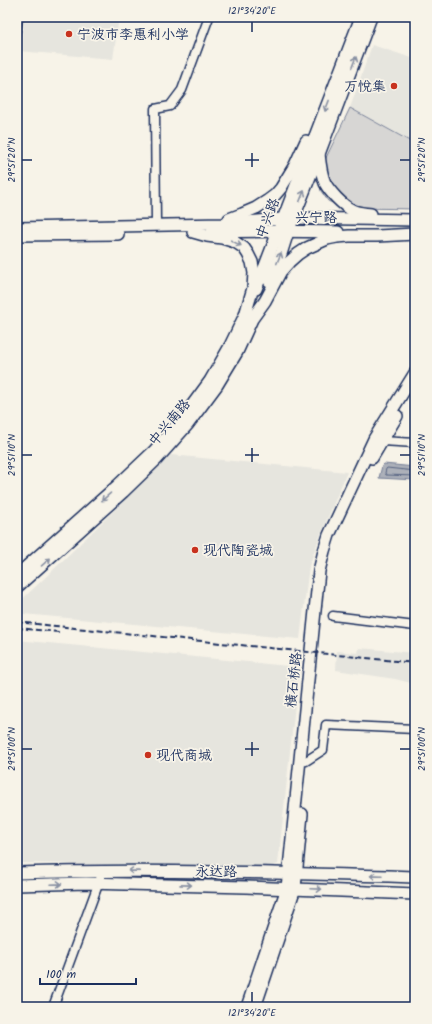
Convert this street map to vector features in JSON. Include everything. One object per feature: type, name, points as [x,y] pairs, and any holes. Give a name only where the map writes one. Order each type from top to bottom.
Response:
[{"type":"main road","name":"中兴路","points":[[249,317],[270,252],[283,232],[317,132],[361,17]]},
{"type":"main road","name":"中兴路","points":[[288,219],[319,154],[371,17]]},
{"type":"main road","name":"中兴路","points":[[275,195],[295,165],[307,140],[317,132]]},
{"type":"main road","name":"中兴路","points":[[319,154],[321,171],[325,182],[332,193],[352,210],[362,213],[402,216],[415,219]]},
{"type":"main road","name":"兴宁路","points":[[208,224],[232,218],[256,208],[275,195]]},
{"type":"main road","name":"兴宁路","points":[[17,228],[208,224],[288,219],[415,219]]},
{"type":"main road","name":"兴宁路","points":[[17,236],[257,231],[415,234]]},
{"type":"main road","name":"兴宁路","points":[[193,232],[235,242],[244,248],[248,254]]},
{"type":"main road","name":"中兴南路","points":[[249,317],[265,301],[281,271],[288,262],[308,248],[327,239],[337,237],[415,234]]},
{"type":"main road","name":"中兴南路","points":[[17,587],[123,492],[156,460],[185,422],[217,385],[236,352],[249,317],[254,273],[252,262],[248,254]]},
{"type":"main road","name":"横石桥路","points":[[255,1007],[291,888],[319,571],[324,551],[337,516],[374,439],[415,373]]},
{"type":"main road","name":"横石桥路","points":[[292,873],[315,681],[323,583],[326,566],[341,524],[375,453],[415,386]]},
{"type":"main road","name":"中兴南路","points":[[17,575],[117,486],[185,422]]},
{"type":"main road","name":"永达路","points":[[17,873],[103,871],[292,873],[415,877]]},
{"type":"main road","name":"永达路","points":[[17,885],[98,883],[291,888],[415,894]]},
{"type":"main road","name":"横石桥路","points":[[247,1007],[291,888]]},
{"type":"street","points":[[156,225],[155,109],[170,106],[182,90],[208,17]]},
{"type":"street","points":[[382,441],[415,443]]},
{"type":"street","points":[[334,616],[415,626]]},
{"type":"street","points":[[306,761],[323,750],[326,725],[415,729]]},
{"type":"street","points":[[53,1007],[103,871]]},
{"type":"shaded area","name":"宁波市李惠利小学","points":[[25,17],[119,17],[113,59],[18,51]]},
{"type":"shaded area","points":[[372,45],[415,59],[415,144],[350,108]]},
{"type":"shaded area","points":[[350,108],[415,144],[415,209],[339,206],[328,201],[321,191],[319,179],[323,164]]},
{"type":"shaded area","name":"现代陶瓷城","points":[[171,455],[347,472],[309,566],[300,639],[23,614],[17,611],[17,604]]},
{"type":"shaded area","points":[[17,640],[299,667],[278,864],[267,869],[17,863]]},
{"type":"shaded area","points":[[359,648],[415,653],[415,684],[395,679],[336,670],[337,651],[358,653]]},
{"type":"water","points":[[17,17],[24,17],[17,50]]},
{"type":"water","points":[[384,464],[415,467],[415,480],[379,478],[382,466]]},
{"type":"railway","points":[[17,622],[415,663]]},
{"type":"railway","points":[[17,628],[59,632]]},
{"type":"place","name":"宁波市李惠利小学","points":[[69,34]]},
{"type":"place","name":"万悦集","points":[[394,86]]},
{"type":"place","name":"现代陶瓷城","points":[[195,550]]},
{"type":"place","name":"现代商城","points":[[148,755]]}]
